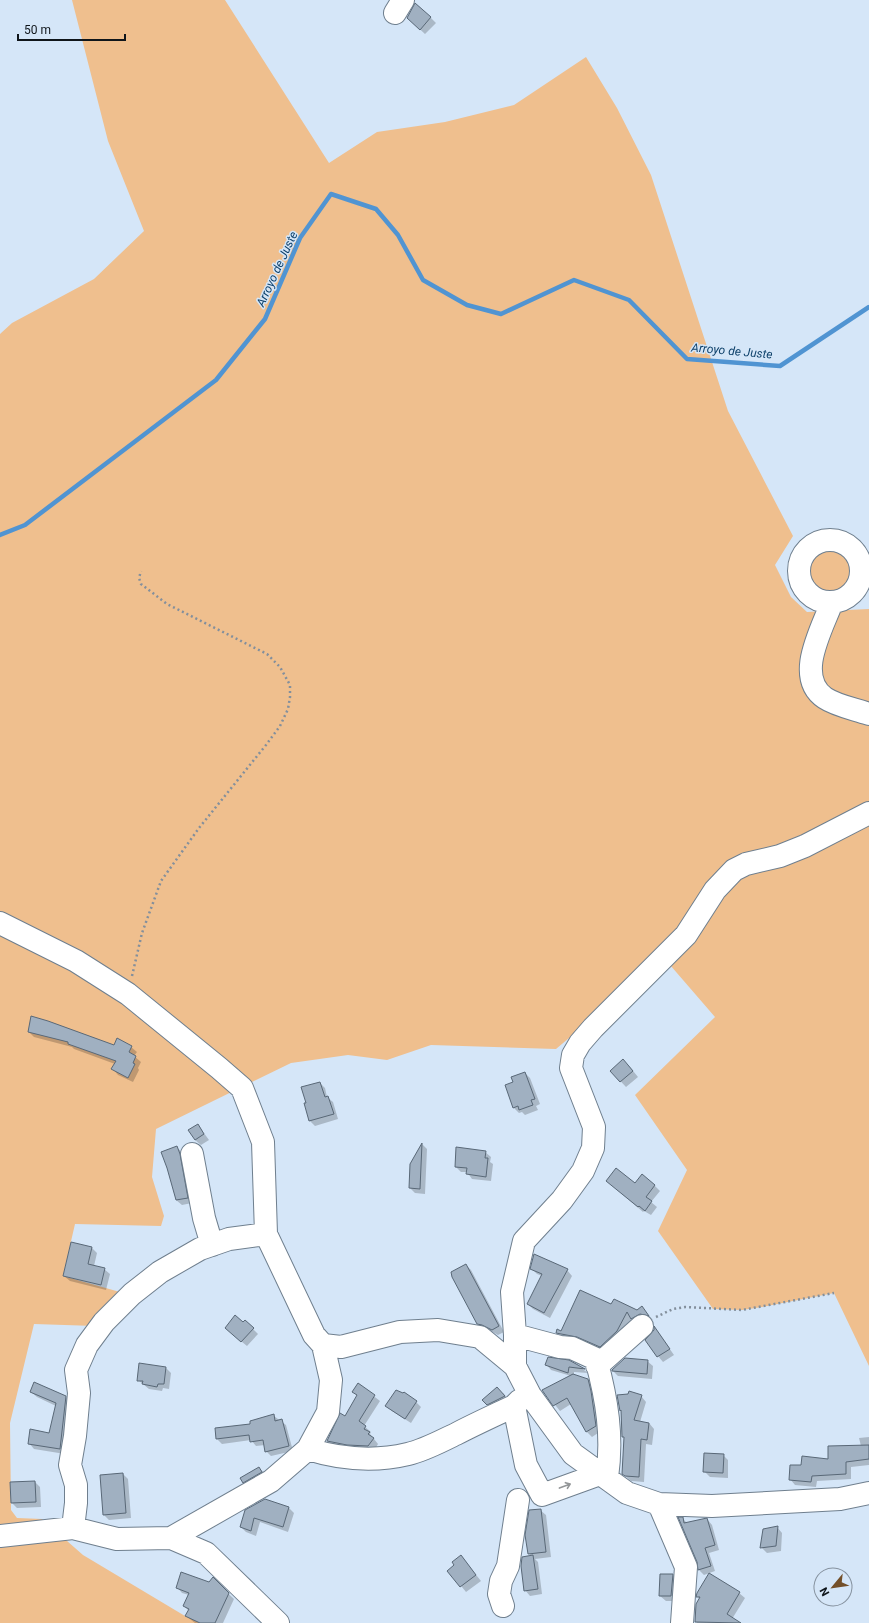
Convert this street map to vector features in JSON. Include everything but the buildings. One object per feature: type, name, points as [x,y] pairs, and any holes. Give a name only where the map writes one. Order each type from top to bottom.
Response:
[{"type":"street","points":[[831,540],[846,544],[851,548],[857,557],[864,578],[858,583],[851,594],[842,600],[832,602],[821,601],[809,594],[801,583],[799,575],[799,564],[805,552],[815,543],[831,540]]},
{"type":"street","points":[[832,602],[811,658],[810,676],[816,689],[826,698],[869,714]]},
{"type":"street","points":[[503,1606],[498,1594],[501,1581],[508,1566],[518,1500],[526,1465],[522,1400],[515,1366],[515,1335],[512,1292],[524,1241],[566,1194],[583,1171],[593,1148],[594,1127],[571,1068],[573,1055],[580,1043],[593,1028],[686,935],[715,890],[734,870],[746,864],[780,856],[805,846],[869,813]]},
{"type":"street","points":[[0,923],[76,961],[128,994],[220,1068],[242,1088],[263,1142],[266,1234],[314,1335],[323,1345],[331,1380],[328,1412],[308,1449],[270,1482],[171,1538]]},
{"type":"street","points":[[192,1154],[204,1218],[212,1245]]},
{"type":"street","points":[[73,1528],[76,1504],[76,1485],[70,1465],[75,1436],[79,1393],[76,1370],[87,1345],[104,1322],[132,1294],[160,1272],[200,1249],[229,1239],[266,1234]]},
{"type":"street","points":[[597,1366],[642,1326]]},
{"type":"street","points":[[323,1345],[341,1347],[400,1332],[438,1330],[480,1337],[515,1366]]},
{"type":"street","points":[[515,1335],[560,1347],[572,1348],[596,1359],[608,1411],[609,1466],[604,1476],[542,1495],[518,1500]]},
{"type":"street","points":[[308,1449],[324,1454],[359,1459],[384,1458],[409,1454],[436,1443],[522,1400]]},
{"type":"street","points":[[522,1400],[573,1454],[627,1493],[659,1504],[712,1506],[840,1499],[869,1493]]},
{"type":"street","points":[[526,1465],[542,1495]]},
{"type":"street","points":[[659,1504],[686,1567],[682,1623]]},
{"type":"street","points":[[206,1553],[205,1544],[215,1514]]},
{"type":"street","points":[[0,1536],[73,1528],[117,1539],[171,1538],[206,1553],[220,1564],[278,1623]]},
{"type":"path","points":[[128,994],[142,933],[161,881],[198,828],[280,726],[288,709],[290,697],[290,685],[286,677],[280,667],[267,654],[167,604],[141,584],[141,570]]},
{"type":"path","points":[[642,1326],[665,1312],[673,1309],[685,1307],[742,1310],[834,1293]]},
{"type":"shaded area","points":[[72,0],[225,0],[329,163],[377,132],[445,122],[514,105],[586,57],[617,108],[651,175],[728,411],[793,536],[775,565],[791,597],[807,612],[869,609],[869,1366],[834,1293],[742,1310],[713,1309],[658,1231],[687,1170],[635,1095],[715,1017],[664,958],[556,1049],[431,1045],[387,1060],[348,1055],[291,1063],[156,1129],[152,1177],[164,1216],[161,1226],[75,1224],[63,1276],[127,1294],[95,1326],[34,1324],[10,1423],[11,1510],[17,1518],[42,1519],[83,1555],[185,1616],[200,1623],[0,1623],[0,334],[12,323],[94,279],[144,231],[108,141]]},
{"type":"shaded area","points":[[827,549],[835,549],[847,555],[853,567],[853,575],[847,587],[835,593],[827,593],[815,587],[809,575],[809,567],[815,555]]},
{"type":"waterway","name":"Arroyo de Juste","points":[[0,535],[25,525],[216,380],[265,319],[300,238],[331,194],[376,209],[398,235],[423,280],[467,305],[501,314],[574,280],[629,300],[687,359],[780,366],[869,307]]}]
